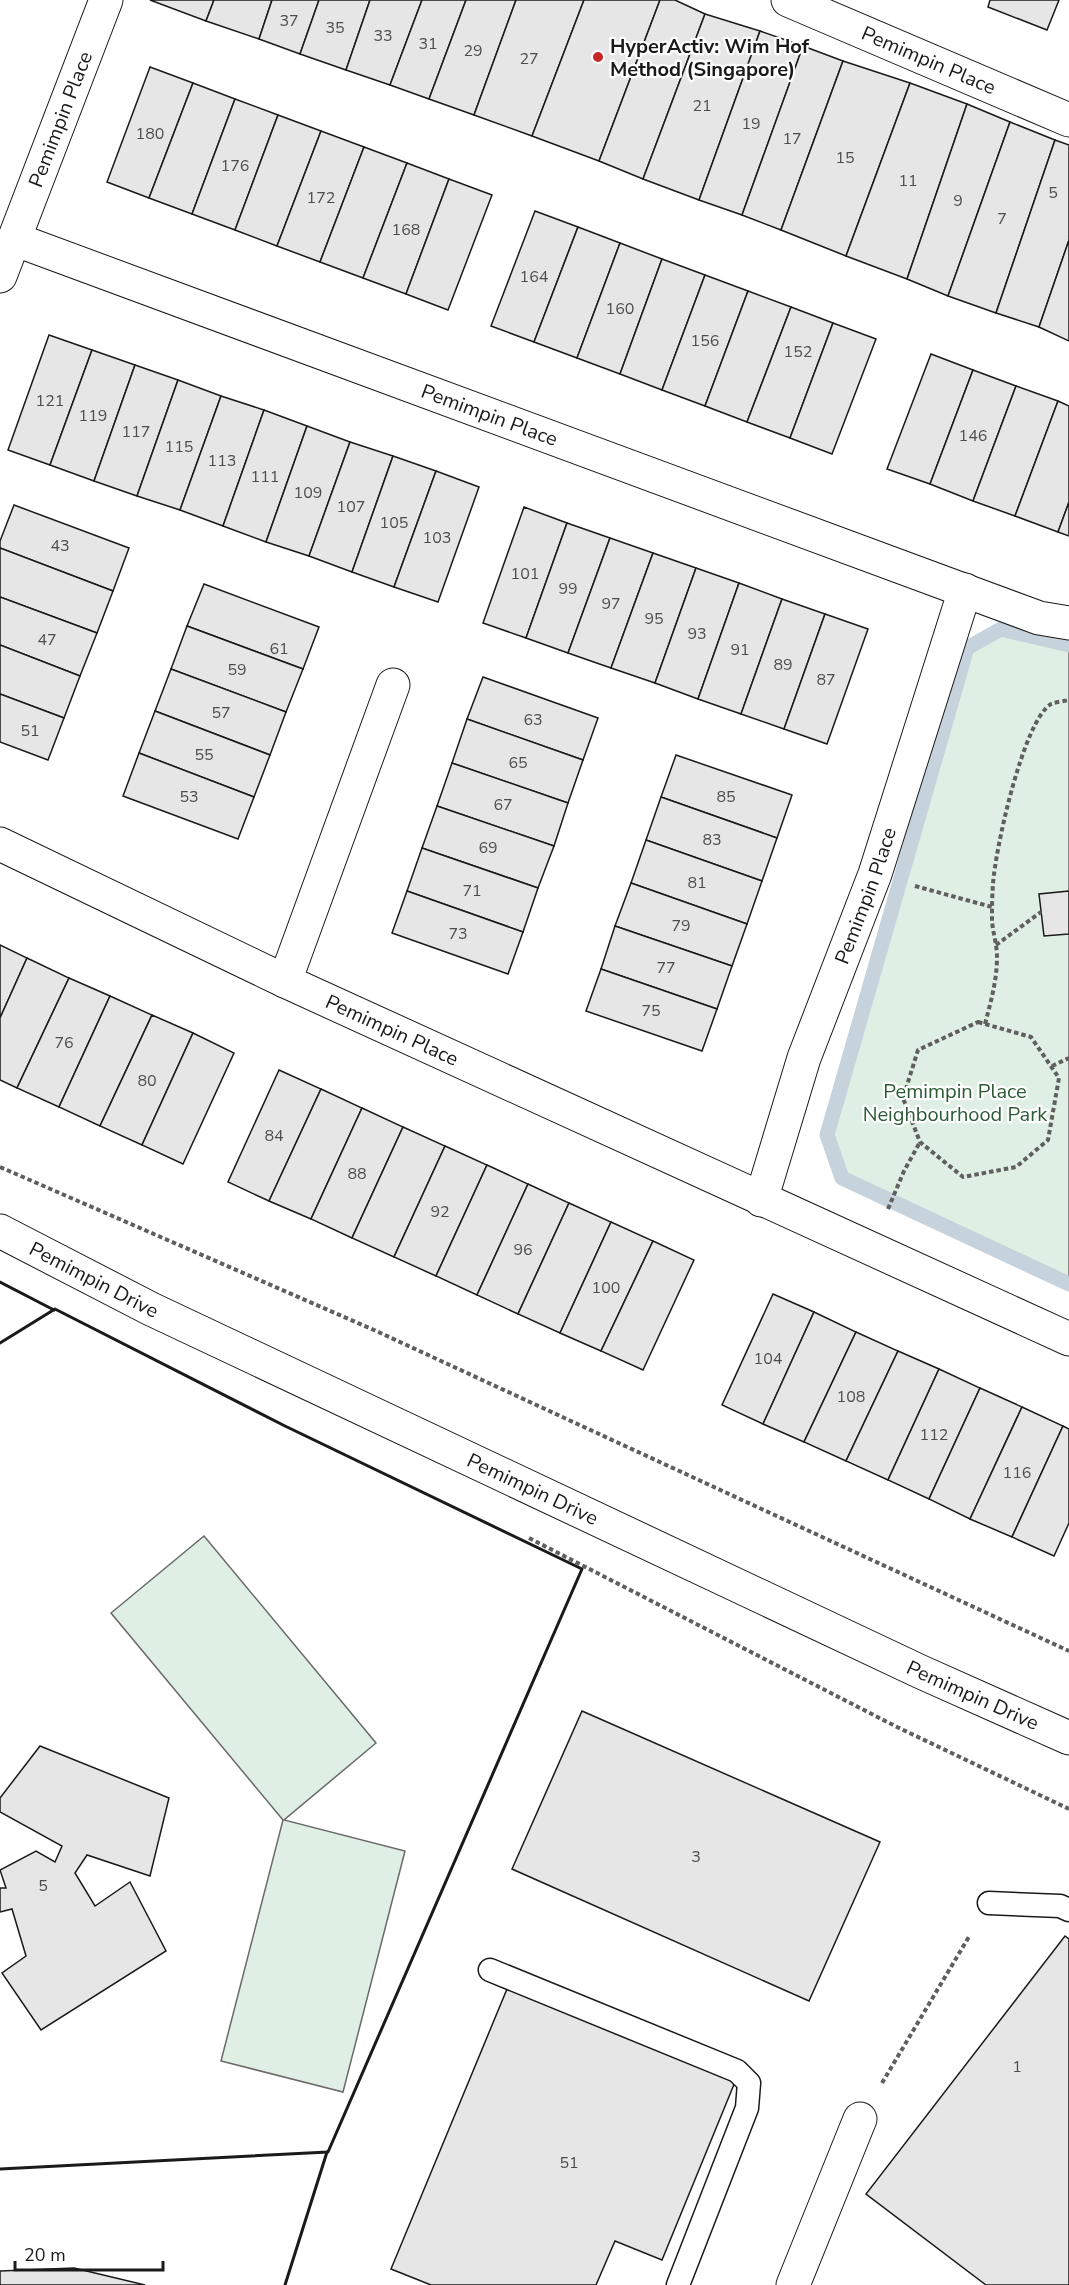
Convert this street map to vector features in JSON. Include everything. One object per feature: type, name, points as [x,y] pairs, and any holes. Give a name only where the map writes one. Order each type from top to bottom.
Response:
[{"type":"street","name":"Pemimpin Place","points":[[0,276],[106,0]]},
{"type":"street","name":"Pemimpin Place","points":[[788,0],[1069,120]]},
{"type":"street","name":"Pemimpin Place","points":[[14,239],[1040,618],[1069,623]]},
{"type":"street","name":"Pemimpin Place","points":[[762,1200],[804,1058],[875,874],[965,590]]},
{"type":"street","points":[[285,981],[393,685]]},
{"type":"street","name":"Pemimpin Place","points":[[0,844],[285,981],[1069,1339]]},
{"type":"street","name":"Pemimpin Drive","points":[[0,1231],[162,1314],[910,1667],[1069,1738]]},
{"type":"street","points":[[793,2285],[860,2119]]},
{"type":"lane","points":[[989,1903],[1060,1906],[1069,1910]]},
{"type":"lane","points":[[490,1970],[737,2071],[749,2083],[747,2108],[678,2285]]},
{"type":"path","points":[[985,1024],[995,989],[997,955],[992,885],[997,846],[1020,765],[1034,729],[1043,713],[1052,704],[1069,700]]},
{"type":"path","points":[[906,883],[992,907]]},
{"type":"path","points":[[996,945],[1041,912]]},
{"type":"path","points":[[978,1022],[1031,1037],[1052,1066],[1059,1078],[1048,1140],[1016,1167],[963,1177],[920,1142],[903,1098],[918,1050],[978,1022]]},
{"type":"path","points":[[1052,1066],[1069,1058]]},
{"type":"path","points":[[884,1218],[904,1171],[920,1142]]},
{"type":"path","points":[[0,1167],[374,1330],[1069,1651]]},
{"type":"path","points":[[860,2119],[989,1903]]},
{"type":"green space","name":"Pemimpin Place Neighbourhood Park","points":[[1001,629],[1069,645],[1069,1284],[842,1178],[827,1135],[967,648]]},
{"type":"green space","points":[[204,1536],[376,1743],[284,1820],[405,1851],[343,2092],[221,2061],[283,1820],[111,1613]]},
{"type":"building","points":[[150,0],[214,0],[206,21]]},
{"type":"building","points":[[214,0],[272,0],[259,39],[206,21]]},
{"type":"building","points":[[272,0],[319,0],[300,54],[259,39]]},
{"type":"building","points":[[319,0],[370,0],[346,70],[300,54]]},
{"type":"building","points":[[370,0],[422,0],[390,85],[346,70]]},
{"type":"building","points":[[422,0],[466,0],[429,99],[390,85]]},
{"type":"building","points":[[466,0],[516,0],[474,115],[429,99]]},
{"type":"building","points":[[516,0],[584,0],[532,136],[474,115]]},
{"type":"building","points":[[584,0],[660,0],[599,161],[532,136]]},
{"type":"building","points":[[660,0],[675,0],[705,14],[643,179],[599,161]]},
{"type":"building","points":[[990,0],[1059,0],[1047,30],[988,7]]},
{"type":"building","points":[[705,14],[760,31],[699,200],[643,179]]},
{"type":"building","points":[[760,31],[803,46],[742,215],[699,200]]},
{"type":"building","points":[[803,46],[843,61],[781,230],[742,215]]},
{"type":"building","points":[[843,61],[910,83],[846,256],[781,230]]},
{"type":"building","points":[[150,67],[193,83],[149,198],[107,182]]},
{"type":"building","points":[[193,83],[235,99],[192,214],[149,198]]},
{"type":"building","points":[[910,83],[967,104],[907,279],[846,256]]},
{"type":"building","points":[[235,99],[278,115],[235,230],[192,214]]},
{"type":"building","points":[[967,104],[1010,122],[948,296],[907,279]]},
{"type":"building","points":[[278,115],[321,131],[277,246],[235,230]]},
{"type":"building","points":[[1010,122],[1055,140],[996,313],[948,296]]},
{"type":"building","points":[[321,131],[364,147],[320,262],[277,246]]},
{"type":"building","points":[[1055,140],[1069,145],[1069,240],[1039,327],[996,313]]},
{"type":"building","points":[[364,147],[407,163],[363,278],[320,262]]},
{"type":"building","points":[[407,163],[449,179],[406,294],[363,278]]},
{"type":"building","points":[[449,179],[492,195],[448,310],[406,294]]},
{"type":"building","points":[[535,211],[578,227],[534,342],[491,326]]},
{"type":"building","points":[[578,227],[620,243],[577,358],[534,342]]},
{"type":"building","points":[[1069,240],[1069,341],[1039,327]]},
{"type":"building","points":[[620,243],[662,259],[620,374],[577,358]]},
{"type":"building","points":[[662,259],[705,275],[662,390],[620,374]]},
{"type":"building","points":[[705,275],[748,291],[705,406],[662,390]]},
{"type":"building","points":[[748,291],[791,307],[747,422],[705,406]]},
{"type":"building","points":[[791,307],[833,323],[790,438],[747,422]]},
{"type":"building","points":[[833,323],[876,339],[832,454],[790,438]]},
{"type":"building","points":[[49,335],[92,350],[50,465],[8,450]]},
{"type":"building","points":[[92,350],[135,365],[94,481],[50,465]]},
{"type":"building","points":[[931,354],[973,370],[930,484],[887,469]]},
{"type":"building","points":[[135,365],[178,380],[137,496],[94,481]]},
{"type":"building","points":[[973,370],[1016,386],[973,501],[930,484]]},
{"type":"building","points":[[178,380],[221,396],[180,510],[137,496]]},
{"type":"building","points":[[1016,386],[1058,401],[1015,516],[973,501]]},
{"type":"building","points":[[221,396],[264,410],[223,526],[180,510]]},
{"type":"building","points":[[1058,401],[1069,406],[1069,502],[1058,532],[1015,516]]},
{"type":"building","points":[[264,410],[307,426],[266,542],[223,526]]},
{"type":"building","points":[[307,426],[350,442],[309,556],[266,542]]},
{"type":"building","points":[[350,442],[393,456],[352,572],[309,556]]},
{"type":"building","points":[[393,456],[436,471],[394,587],[352,572]]},
{"type":"building","points":[[436,471],[479,487],[438,602],[394,587]]},
{"type":"building","points":[[1069,502],[1069,536],[1058,532]]},
{"type":"building","points":[[14,505],[129,548],[113,591],[0,548],[0,541]]},
{"type":"building","points":[[524,507],[567,523],[526,638],[483,623]]},
{"type":"building","points":[[567,523],[610,538],[568,653],[526,638]]},
{"type":"building","points":[[610,538],[653,553],[611,668],[568,653]]},
{"type":"building","points":[[0,548],[113,591],[97,633],[0,597]]},
{"type":"building","points":[[653,553],[696,568],[655,683],[611,668]]},
{"type":"building","points":[[696,568],[739,583],[698,699],[655,683]]},
{"type":"building","points":[[739,583],[782,599],[741,714],[698,699]]},
{"type":"building","points":[[204,584],[319,627],[303,669],[187,626]]},
{"type":"building","points":[[0,597],[97,633],[80,676],[0,645]]},
{"type":"building","points":[[782,599],[825,614],[784,729],[741,714]]},
{"type":"building","points":[[825,614],[868,629],[827,744],[784,729]]},
{"type":"building","points":[[187,626],[303,669],[286,712],[171,669]]},
{"type":"building","points":[[0,645],[80,676],[64,718],[0,694]]},
{"type":"building","points":[[171,669],[286,712],[270,755],[155,711]]},
{"type":"building","points":[[483,677],[598,718],[583,760],[467,719]]},
{"type":"building","points":[[0,694],[64,718],[48,760],[0,742]]},
{"type":"building","points":[[155,711],[270,755],[254,797],[139,753]]},
{"type":"building","points":[[467,719],[583,760],[568,803],[452,763]]},
{"type":"building","points":[[139,753],[254,797],[238,839],[123,796]]},
{"type":"building","points":[[676,755],[792,795],[777,838],[661,797]]},
{"type":"building","points":[[452,763],[568,803],[554,846],[437,806]]},
{"type":"building","points":[[661,797],[777,838],[762,881],[646,840]]},
{"type":"building","points":[[437,806],[554,846],[538,888],[422,848]]},
{"type":"building","points":[[646,840],[762,881],[747,924],[631,883]]},
{"type":"building","points":[[422,848],[538,888],[523,932],[407,891]]},
{"type":"building","points":[[631,883],[747,924],[732,966],[615,926]]},
{"type":"building","points":[[407,891],[523,932],[508,974],[392,933]]},
{"type":"building","points":[[1069,891],[1069,934],[1044,936],[1039,894]]},
{"type":"building","points":[[615,926],[732,966],[717,1009],[601,969]]},
{"type":"building","points":[[0,945],[27,958],[0,1018]]},
{"type":"building","points":[[27,958],[69,978],[17,1088],[0,1080],[0,1018]]},
{"type":"building","points":[[601,969],[717,1009],[702,1051],[586,1011]]},
{"type":"building","points":[[69,978],[110,996],[59,1107],[17,1088]]},
{"type":"building","points":[[110,996],[152,1015],[100,1126],[59,1107]]},
{"type":"building","points":[[152,1015],[193,1033],[142,1145],[100,1126]]},
{"type":"building","points":[[193,1033],[234,1053],[183,1164],[142,1145]]},
{"type":"building","points":[[279,1070],[321,1089],[269,1201],[228,1182]]},
{"type":"building","points":[[321,1089],[362,1108],[311,1219],[269,1201]]},
{"type":"building","points":[[362,1108],[403,1127],[352,1238],[311,1219]]},
{"type":"building","points":[[403,1127],[445,1146],[394,1257],[352,1238]]},
{"type":"building","points":[[445,1146],[487,1165],[436,1276],[394,1257]]},
{"type":"building","points":[[487,1165],[528,1184],[477,1295],[436,1276]]},
{"type":"building","points":[[528,1184],[569,1203],[518,1314],[477,1295]]},
{"type":"building","points":[[569,1203],[611,1222],[560,1333],[518,1314]]},
{"type":"building","points":[[611,1222],[653,1241],[601,1351],[560,1333]]},
{"type":"building","points":[[653,1241],[694,1260],[643,1370],[601,1351]]},
{"type":"building","points":[[773,1294],[814,1312],[763,1424],[722,1405]]},
{"type":"building","points":[[814,1312],[856,1332],[804,1442],[763,1424]]},
{"type":"building","points":[[856,1332],[898,1351],[846,1461],[804,1442]]},
{"type":"building","points":[[898,1351],[939,1369],[888,1480],[846,1461]]},
{"type":"building","points":[[939,1369],[980,1388],[929,1499],[888,1480]]},
{"type":"building","points":[[980,1388],[1022,1407],[970,1519],[929,1499]]},
{"type":"building","points":[[1022,1407],[1063,1426],[1012,1537],[970,1519]]},
{"type":"building","points":[[1063,1426],[1069,1429],[1069,1523],[1054,1556],[1012,1537]]},
{"type":"building","points":[[582,1711],[880,1842],[809,2001],[512,1869]]},
{"type":"building","points":[[40,1746],[169,1798],[150,1876],[87,1855],[75,1873],[95,1906],[130,1882],[166,1951],[41,2030],[2,1973],[26,1956],[12,1909],[0,1912],[0,1888],[6,1888],[0,1870],[36,1851],[55,1862],[62,1846],[0,1812],[0,1798]]},
{"type":"building","points":[[1065,1936],[1069,1939],[1069,2285],[986,2285],[866,2194]]},
{"type":"building","points":[[507,1989],[735,2082],[662,2260],[615,2241],[596,2285],[431,2285],[391,2269]]},
{"type":"building","points":[[74,2268],[145,2285],[0,2285],[0,2271]]},
{"type":"waterway","points":[[1069,645],[1001,629],[967,648],[827,1135],[842,1178],[1069,1284]]},
{"type":"wall","points":[[0,1282],[54,1310]]},
{"type":"wall","points":[[0,1343],[55,1309],[285,1426],[582,1569],[328,2152],[0,2169]]},
{"type":"wall","points":[[285,2285],[327,2152]]},
{"type":"place","name":"HyperActiv: Wim Hof Method (Singapore)","points":[[598,57]]}]
